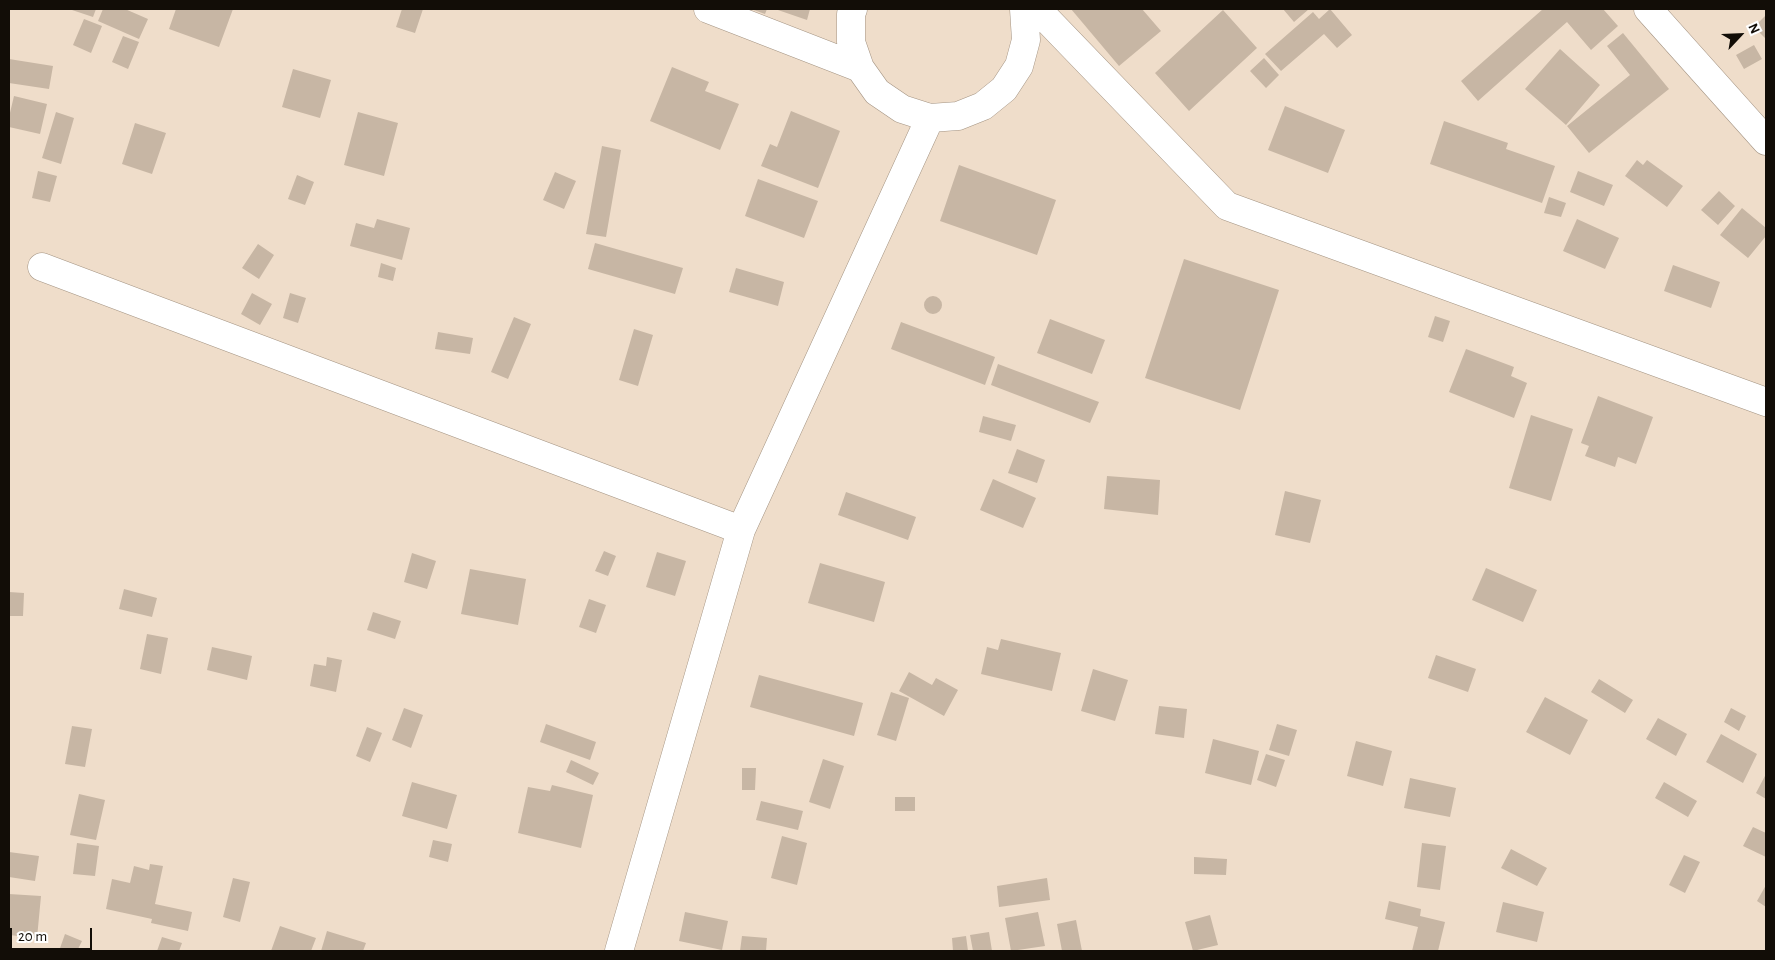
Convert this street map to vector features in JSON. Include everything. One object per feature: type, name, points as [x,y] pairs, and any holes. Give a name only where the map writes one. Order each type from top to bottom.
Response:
[{"type":"street","points":[[708,9],[860,68]]},
{"type":"street","points":[[853,9],[851,14],[851,42],[860,68],[877,92],[902,110],[930,118],[958,116],[983,106],[1004,89],[1019,66],[1026,40],[1024,9]]},
{"type":"street","points":[[1037,9],[1227,206],[1766,402]]},
{"type":"street","points":[[1648,9],[1766,142]]},
{"type":"street","points":[[619,951],[741,530],[930,118]]},
{"type":"street","points":[[42,267],[741,530]]},
{"type":"building","points":[[69,9],[96,9],[93,17]]},
{"type":"building","points":[[103,9],[125,9],[148,19],[139,39],[98,21]]},
{"type":"building","points":[[176,9],[233,9],[219,47],[169,29]]},
{"type":"building","points":[[402,9],[423,9],[415,33],[396,27]]},
{"type":"building","points":[[751,9],[767,9],[765,14]]},
{"type":"building","points":[[775,9],[810,9],[807,20]]},
{"type":"building","points":[[1071,9],[1142,9],[1161,31],[1119,66]]},
{"type":"building","points":[[1283,9],[1309,9],[1294,22]]},
{"type":"building","points":[[1330,9],[1352,35],[1337,48],[1324,34],[1281,71],[1265,54],[1313,12],[1319,19]]},
{"type":"building","points":[[1543,9],[1603,9],[1618,26],[1591,50],[1567,22],[1478,101],[1461,81]]},
{"type":"building","points":[[1223,10],[1257,48],[1189,111],[1155,73]]},
{"type":"building","points":[[1766,15],[1766,39],[1754,27]]},
{"type":"building","points":[[84,19],[102,26],[91,53],[73,45]]},
{"type":"building","points":[[1623,33],[1669,89],[1589,153],[1567,126],[1630,75],[1607,46]]},
{"type":"building","points":[[123,36],[139,42],[128,69],[112,62]]},
{"type":"building","points":[[1754,45],[1762,59],[1744,69],[1736,55]]},
{"type":"building","points":[[1560,49],[1600,85],[1566,125],[1525,89]]},
{"type":"building","points":[[1264,58],[1279,75],[1266,88],[1250,71]]},
{"type":"building","points":[[9,59],[53,66],[49,89],[9,83]]},
{"type":"building","points":[[672,67],[709,82],[705,91],[739,104],[720,150],[650,121]]},
{"type":"building","points":[[293,69],[331,80],[320,118],[282,107]]},
{"type":"building","points":[[14,96],[47,104],[40,134],[9,127],[9,117]]},
{"type":"building","points":[[1285,106],[1345,130],[1328,173],[1268,150]]},
{"type":"building","points":[[791,111],[840,131],[818,188],[761,166],[770,144],[777,147]]},
{"type":"building","points":[[56,112],[74,118],[61,164],[42,158]]},
{"type":"building","points":[[358,112],[398,123],[384,176],[344,165]]},
{"type":"building","points":[[1444,121],[1508,143],[1506,149],[1555,166],[1542,203],[1430,164]]},
{"type":"building","points":[[135,123],[166,133],[152,174],[122,164]]},
{"type":"building","points":[[602,146],[621,150],[606,237],[586,234]]},
{"type":"building","points":[[1637,160],[1643,165],[1647,160],[1683,186],[1667,207],[1625,176]]},
{"type":"building","points":[[959,165],[1056,200],[1037,255],[940,221]]},
{"type":"building","points":[[38,171],[57,176],[50,202],[32,198]]},
{"type":"building","points":[[1578,171],[1613,185],[1604,206],[1570,192]]},
{"type":"building","points":[[555,172],[576,181],[564,209],[543,200]]},
{"type":"building","points":[[297,175],[314,182],[305,205],[288,199]]},
{"type":"building","points":[[758,179],[818,201],[804,238],[745,216]]},
{"type":"building","points":[[1719,191],[1735,206],[1718,225],[1701,210]]},
{"type":"building","points":[[1549,197],[1566,203],[1561,217],[1544,213]]},
{"type":"building","points":[[1742,208],[1766,228],[1766,236],[1748,258],[1720,235]]},
{"type":"building","points":[[377,219],[410,228],[402,260],[350,246],[356,223],[374,228]]},
{"type":"building","points":[[1577,219],[1619,238],[1605,269],[1563,251]]},
{"type":"building","points":[[595,243],[683,268],[675,294],[588,269]]},
{"type":"building","points":[[258,244],[274,255],[259,279],[242,268]]},
{"type":"building","points":[[1184,259],[1279,290],[1240,410],[1145,378]]},
{"type":"building","points":[[381,263],[396,268],[393,281],[378,277]]},
{"type":"building","points":[[1673,265],[1720,282],[1711,308],[1664,291]]},
{"type":"building","points":[[736,268],[784,282],[778,306],[729,292]]},
{"type":"building","points":[[252,293],[272,304],[260,325],[241,314]]},
{"type":"building","points":[[290,293],[306,298],[298,323],[283,318]]},
{"type":"building","points":[[929,296],[937,296],[942,301],[940,312],[929,314],[924,309],[924,301]]},
{"type":"building","points":[[1435,316],[1450,321],[1443,342],[1428,337]]},
{"type":"building","points":[[514,317],[531,324],[508,379],[491,372]]},
{"type":"building","points":[[1050,319],[1105,340],[1092,374],[1037,353]]},
{"type":"building","points":[[901,322],[995,357],[985,385],[891,349]]},
{"type":"building","points":[[634,329],[653,335],[638,386],[619,380]]},
{"type":"building","points":[[438,332],[473,338],[470,354],[435,349]]},
{"type":"building","points":[[1466,349],[1514,367],[1511,376],[1527,383],[1514,418],[1449,392]]},
{"type":"building","points":[[998,364],[1099,402],[1090,423],[991,385]]},
{"type":"building","points":[[1598,396],[1653,417],[1636,464],[1618,457],[1615,467],[1585,456],[1589,446],[1581,443]]},
{"type":"building","points":[[1531,415],[1573,429],[1551,501],[1509,488]]},
{"type":"building","points":[[983,416],[1016,425],[1011,441],[979,432]]},
{"type":"building","points":[[1017,449],[1045,460],[1037,483],[1008,473]]},
{"type":"building","points":[[1107,476],[1160,480],[1158,515],[1104,509]]},
{"type":"building","points":[[993,479],[1036,498],[1023,528],[980,510]]},
{"type":"building","points":[[1285,491],[1321,500],[1310,543],[1275,535]]},
{"type":"building","points":[[846,492],[916,517],[908,540],[838,515]]},
{"type":"building","points":[[604,551],[616,556],[608,576],[595,571]]},
{"type":"building","points":[[657,552],[686,561],[675,596],[646,587]]},
{"type":"building","points":[[412,553],[436,561],[427,589],[404,582]]},
{"type":"building","points":[[820,563],[885,582],[874,622],[808,603]]},
{"type":"building","points":[[1486,568],[1537,590],[1523,622],[1472,600]]},
{"type":"building","points":[[470,569],[526,579],[518,625],[461,614]]},
{"type":"building","points":[[124,589],[157,598],[152,617],[119,609]]},
{"type":"building","points":[[9,592],[24,593],[23,616],[9,616]]},
{"type":"building","points":[[589,599],[606,605],[596,633],[579,627]]},
{"type":"building","points":[[373,612],[401,621],[395,639],[367,630]]},
{"type":"building","points":[[147,634],[168,638],[161,674],[140,669]]},
{"type":"building","points":[[1001,639],[1061,653],[1052,691],[981,674],[987,647],[998,650]]},
{"type":"building","points":[[212,647],[252,656],[247,680],[207,670]]},
{"type":"building","points":[[1436,655],[1476,669],[1468,692],[1428,678]]},
{"type":"building","points":[[327,657],[342,660],[336,692],[310,686],[314,664],[326,666]]},
{"type":"building","points":[[1093,669],[1128,680],[1115,721],[1081,711]]},
{"type":"building","points":[[909,672],[932,685],[936,678],[958,690],[944,716],[899,691]]},
{"type":"building","points":[[759,675],[863,703],[854,736],[750,707]]},
{"type":"building","points":[[1599,679],[1633,700],[1625,713],[1591,692]]},
{"type":"building","points":[[891,692],[909,698],[896,741],[877,735]]},
{"type":"building","points":[[1545,697],[1588,720],[1570,755],[1526,732]]},
{"type":"building","points":[[1159,706],[1187,709],[1184,738],[1155,734]]},
{"type":"building","points":[[404,708],[423,715],[411,748],[392,740]]},
{"type":"building","points":[[1731,708],[1746,716],[1739,731],[1724,722]]},
{"type":"building","points":[[1658,718],[1687,734],[1676,756],[1646,739]]},
{"type":"building","points":[[546,724],[596,742],[590,760],[540,742]]},
{"type":"building","points":[[1277,724],[1297,730],[1289,756],[1269,750]]},
{"type":"building","points":[[72,726],[92,729],[85,767],[65,764]]},
{"type":"building","points":[[367,727],[382,733],[370,762],[356,756]]},
{"type":"building","points":[[1721,734],[1757,754],[1743,783],[1706,762]]},
{"type":"building","points":[[1213,739],[1259,751],[1251,785],[1205,773]]},
{"type":"building","points":[[1356,741],[1392,751],[1383,786],[1347,776]]},
{"type":"building","points":[[1266,754],[1285,760],[1276,787],[1257,780]]},
{"type":"building","points":[[823,759],[844,766],[830,809],[809,802]]},
{"type":"building","points":[[571,760],[599,773],[593,785],[566,772]]},
{"type":"building","points":[[742,768],[756,768],[755,790],[742,790]]},
{"type":"building","points":[[1766,774],[1766,799],[1756,793]]},
{"type":"building","points":[[1410,778],[1456,788],[1450,817],[1404,808]]},
{"type":"building","points":[[412,782],[457,795],[447,829],[402,816]]},
{"type":"building","points":[[1664,782],[1697,801],[1688,817],[1655,798]]},
{"type":"building","points":[[552,785],[593,795],[581,848],[518,833],[528,787],[550,791]]},
{"type":"building","points":[[79,794],[105,800],[96,840],[70,835]]},
{"type":"building","points":[[895,797],[915,797],[915,811],[895,811]]},
{"type":"building","points":[[761,801],[803,811],[798,830],[756,820]]},
{"type":"building","points":[[1753,827],[1766,833],[1766,857],[1743,846]]},
{"type":"building","points":[[782,836],[807,843],[797,885],[771,878]]},
{"type":"building","points":[[433,840],[452,844],[448,862],[429,857]]},
{"type":"building","points":[[77,843],[99,846],[95,876],[73,874]]},
{"type":"building","points":[[1422,843],[1446,846],[1440,890],[1417,887]]},
{"type":"building","points":[[1511,849],[1547,868],[1537,886],[1501,868]]},
{"type":"building","points":[[9,852],[39,856],[35,881],[9,877]]},
{"type":"building","points":[[1684,855],[1700,862],[1685,893],[1669,885]]},
{"type":"building","points":[[1194,857],[1227,859],[1226,875],[1194,874]]},
{"type":"building","points":[[150,864],[163,866],[155,904],[192,912],[188,931],[151,923],[152,919],[106,909],[112,879],[130,883],[134,866],[149,870]]},
{"type":"building","points":[[233,878],[250,882],[240,922],[223,917]]},
{"type":"building","points":[[1047,878],[1050,900],[999,907],[997,886]]},
{"type":"building","points":[[1766,885],[1766,907],[1757,901]]},
{"type":"building","points":[[9,894],[41,896],[37,938],[9,935]]},
{"type":"building","points":[[1389,901],[1421,909],[1420,916],[1445,922],[1438,951],[1412,951],[1418,927],[1385,919]]},
{"type":"building","points":[[1503,902],[1544,912],[1537,942],[1496,932]]},
{"type":"building","points":[[685,912],[728,921],[722,950],[679,941]]},
{"type":"building","points":[[1038,912],[1045,946],[1011,951],[1005,918]]},
{"type":"building","points":[[1210,915],[1218,945],[1193,951],[1185,922]]},
{"type":"building","points":[[1076,920],[1082,951],[1062,951],[1057,924]]},
{"type":"building","points":[[280,926],[316,938],[311,951],[271,951]]},
{"type":"building","points":[[327,931],[366,943],[363,951],[321,951]]},
{"type":"building","points":[[989,932],[992,951],[973,951],[970,935]]},
{"type":"building","points":[[65,934],[82,941],[77,951],[59,951]]},
{"type":"building","points":[[742,936],[767,938],[766,951],[740,951]]},
{"type":"building","points":[[966,936],[968,951],[953,951],[952,938]]},
{"type":"building","points":[[162,937],[182,943],[179,951],[157,951]]}]
